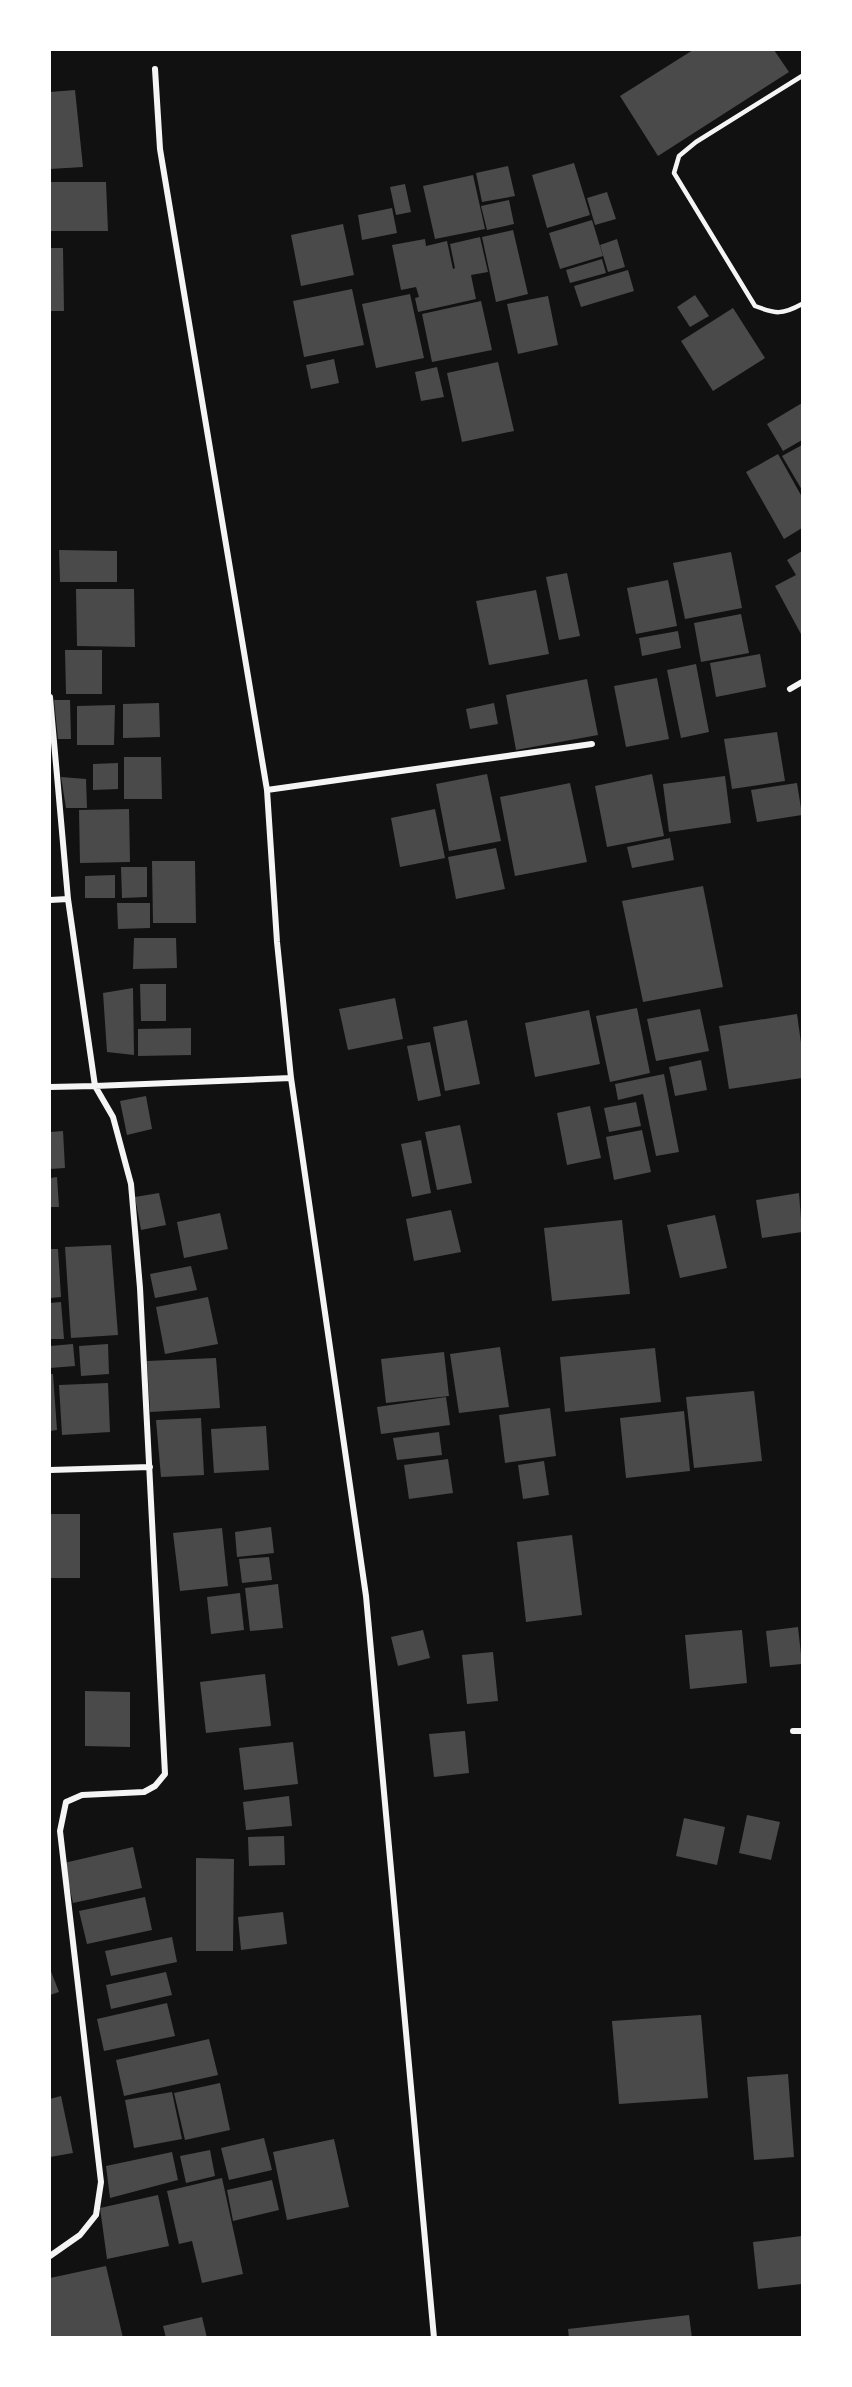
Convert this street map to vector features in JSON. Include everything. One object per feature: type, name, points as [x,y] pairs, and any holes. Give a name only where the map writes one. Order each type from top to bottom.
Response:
[{"type":"street","points":[[154,69],[160,149],[267,790],[277,942],[291,1078],[366,1596],[434,2337]]},
{"type":"street","points":[[790,689],[802,682]]},
{"type":"street","points":[[50,697],[68,899],[95,1086],[113,1118],[131,1184],[140,1288],[165,1774],[155,1786],[144,1792],[82,1795],[66,1802],[60,1831],[101,2182],[96,2215],[80,2235],[50,2256]]},
{"type":"street","points":[[267,790],[592,744]]},
{"type":"street","points":[[50,900],[68,899]]},
{"type":"street","points":[[50,1087],[291,1078]]},
{"type":"street","points":[[50,1470],[150,1467]]},
{"type":"street","points":[[793,1731],[802,1731]]},
{"type":"lane","points":[[802,76],[696,142],[679,156],[674,173],[755,306],[775,314],[790,311],[802,304]]},
{"type":"building","points":[[693,50],[774,50],[789,72],[658,156],[620,96]]},
{"type":"building","points":[[75,90],[83,167],[50,169],[50,92]]},
{"type":"building","points":[[574,163],[590,215],[547,228],[532,175]]},
{"type":"building","points":[[508,166],[515,196],[482,202],[476,173]]},
{"type":"building","points":[[473,175],[485,229],[435,239],[423,186]]},
{"type":"building","points":[[50,182],[106,182],[108,231],[50,231]]},
{"type":"building","points":[[405,184],[411,212],[396,215],[390,187]]},
{"type":"building","points":[[607,192],[616,219],[595,225],[587,198]]},
{"type":"building","points":[[509,200],[514,224],[487,230],[481,206]]},
{"type":"building","points":[[392,208],[397,233],[362,240],[358,215]]},
{"type":"building","points":[[592,220],[603,256],[560,269],[549,233]]},
{"type":"building","points":[[343,224],[354,275],[301,286],[291,235]]},
{"type":"building","points":[[513,230],[528,294],[496,302],[482,237]]},
{"type":"building","points":[[480,237],[488,272],[471,275],[476,299],[418,312],[415,298],[419,297],[416,287],[401,290],[392,245],[425,239],[426,246],[447,241],[453,269],[455,268],[450,244]]},
{"type":"building","points":[[617,239],[625,267],[608,272],[600,245]]},
{"type":"building","points":[[50,248],[63,248],[64,311],[50,311]]},
{"type":"building","points":[[602,259],[606,273],[570,283],[566,270]]},
{"type":"building","points":[[628,270],[634,291],[581,307],[574,286]]},
{"type":"building","points":[[352,289],[364,345],[304,357],[293,301]]},
{"type":"building","points":[[410,294],[424,358],[376,368],[362,304]]},
{"type":"building","points":[[695,295],[709,316],[690,327],[677,307]]},
{"type":"building","points":[[548,296],[558,345],[518,354],[507,304]]},
{"type":"building","points":[[481,301],[492,350],[432,362],[422,314]]},
{"type":"building","points":[[733,308],[765,358],[713,391],[681,341]]},
{"type":"building","points":[[334,359],[339,383],[311,389],[306,365]]},
{"type":"building","points":[[498,362],[514,431],[462,442],[447,373]]},
{"type":"building","points":[[437,367],[444,397],[421,401],[415,372]]},
{"type":"building","points":[[802,403],[802,440],[783,451],[767,424]]},
{"type":"building","points":[[802,445],[802,490],[782,456]]},
{"type":"building","points":[[778,454],[802,497],[802,528],[784,539],[746,472]]},
{"type":"building","points":[[59,550],[117,551],[117,582],[60,582]]},
{"type":"building","points":[[802,551],[802,636],[775,586],[796,575],[787,560]]},
{"type":"building","points":[[731,552],[742,608],[685,619],[673,563]]},
{"type":"building","points":[[567,573],[580,636],[559,640],[546,577]]},
{"type":"building","points":[[668,580],[677,626],[636,634],[627,588]]},
{"type":"building","points":[[76,589],[134,589],[135,647],[77,646]]},
{"type":"building","points":[[536,590],[549,654],[489,665],[476,601]]},
{"type":"building","points":[[741,614],[749,653],[701,662],[694,623]]},
{"type":"building","points":[[678,631],[681,648],[642,656],[639,638]]},
{"type":"building","points":[[65,650],[102,650],[102,694],[66,694]]},
{"type":"building","points":[[760,654],[766,687],[716,697],[710,663]]},
{"type":"building","points":[[696,664],[709,732],[681,738],[667,670]]},
{"type":"building","points":[[657,678],[669,739],[626,747],[614,686]]},
{"type":"building","points":[[587,679],[598,735],[516,750],[506,695]]},
{"type":"building","points":[[54,700],[70,700],[71,739],[58,739]]},
{"type":"building","points":[[159,703],[160,737],[123,738],[123,704]]},
{"type":"building","points":[[494,703],[498,724],[470,729],[466,709]]},
{"type":"building","points":[[115,705],[114,745],[77,745],[77,706]]},
{"type":"building","points":[[777,732],[785,781],[732,789],[724,739]]},
{"type":"building","points":[[124,757],[161,757],[162,799],[124,799]]},
{"type":"building","points":[[118,763],[118,789],[93,790],[93,764]]},
{"type":"building","points":[[487,774],[501,841],[449,851],[436,784]]},
{"type":"building","points":[[652,774],[664,836],[607,847],[595,786]]},
{"type":"building","points":[[725,776],[731,823],[669,832],[663,784]]},
{"type":"building","points":[[61,777],[86,779],[87,808],[66,808]]},
{"type":"building","points":[[570,783],[587,862],[515,876],[500,797]]},
{"type":"building","points":[[797,783],[802,815],[757,822],[751,790]]},
{"type":"building","points":[[129,809],[130,862],[80,863],[79,810]]},
{"type":"building","points":[[435,809],[445,858],[400,867],[391,818]]},
{"type":"building","points":[[670,838],[674,860],[632,868],[627,847]]},
{"type":"building","points":[[496,848],[505,889],[456,899],[448,857]]},
{"type":"building","points":[[152,861],[195,861],[196,923],[153,923]]},
{"type":"building","points":[[121,867],[147,867],[147,897],[122,898]]},
{"type":"building","points":[[115,875],[115,898],[85,898],[85,876]]},
{"type":"building","points":[[703,886],[723,987],[643,1002],[622,901]]},
{"type":"building","points":[[117,903],[150,903],[150,928],[118,929]]},
{"type":"building","points":[[134,938],[176,938],[177,968],[133,969]]},
{"type":"building","points":[[140,984],[166,984],[166,1021],[141,1021]]},
{"type":"building","points":[[133,988],[134,1055],[107,1052],[103,993]]},
{"type":"building","points":[[395,998],[403,1039],[348,1050],[339,1009]]},
{"type":"building","points":[[637,1008],[650,1073],[610,1082],[596,1016]]},
{"type":"building","points":[[700,1009],[709,1051],[656,1061],[647,1019]]},
{"type":"building","points":[[589,1010],[600,1064],[535,1077],[525,1023]]},
{"type":"building","points":[[797,1014],[802,1050],[802,1078],[729,1089],[719,1026]]},
{"type":"building","points":[[467,1020],[480,1084],[445,1091],[433,1027]]},
{"type":"building","points":[[191,1028],[191,1055],[138,1056],[138,1029]]},
{"type":"building","points":[[430,1042],[441,1096],[418,1101],[407,1046]]},
{"type":"building","points":[[701,1060],[707,1090],[675,1096],[669,1067]]},
{"type":"building","points":[[664,1074],[679,1152],[656,1156],[643,1094],[618,1100],[615,1084]]},
{"type":"building","points":[[146,1096],[152,1129],[127,1135],[120,1101]]},
{"type":"building","points":[[636,1102],[641,1126],[609,1132],[604,1108]]},
{"type":"building","points":[[590,1106],[601,1158],[567,1165],[557,1113]]},
{"type":"building","points":[[460,1125],[472,1183],[437,1190],[425,1132]]},
{"type":"building","points":[[642,1130],[651,1172],[614,1180],[606,1137]]},
{"type":"building","points":[[63,1131],[65,1168],[50,1169],[50,1132]]},
{"type":"building","points":[[421,1140],[431,1193],[412,1197],[401,1144]]},
{"type":"building","points":[[57,1177],[59,1207],[50,1207],[50,1178]]},
{"type":"building","points":[[159,1193],[166,1225],[141,1230],[135,1197]]},
{"type":"building","points":[[799,1193],[802,1232],[762,1238],[756,1200]]},
{"type":"building","points":[[451,1210],[461,1252],[414,1261],[406,1219]]},
{"type":"building","points":[[220,1213],[228,1249],[184,1258],[177,1222]]},
{"type":"building","points":[[715,1215],[727,1268],[680,1278],[667,1225]]},
{"type":"building","points":[[622,1220],[630,1294],[552,1301],[544,1228]]},
{"type":"building","points":[[111,1245],[118,1335],[71,1338],[65,1247]]},
{"type":"building","points":[[50,1249],[58,1249],[61,1297],[50,1298]]},
{"type":"building","points":[[191,1266],[197,1290],[155,1298],[150,1274]]},
{"type":"building","points":[[208,1297],[218,1344],[165,1354],[156,1307]]},
{"type":"building","points":[[61,1302],[64,1339],[50,1339],[50,1303]]},
{"type":"building","points":[[73,1344],[75,1366],[50,1368],[50,1346]]},
{"type":"building","points":[[108,1344],[109,1374],[81,1376],[79,1346]]},
{"type":"building","points":[[500,1347],[509,1407],[459,1413],[450,1354]]},
{"type":"building","points":[[655,1348],[661,1402],[565,1412],[560,1357]]},
{"type":"building","points":[[444,1352],[449,1396],[386,1403],[381,1359]]},
{"type":"building","points":[[216,1358],[220,1408],[150,1412],[147,1361]]},
{"type":"building","points":[[50,1374],[53,1374],[57,1430],[50,1431]]},
{"type":"building","points":[[108,1383],[110,1432],[62,1435],[59,1385]]},
{"type":"building","points":[[754,1391],[762,1461],[694,1468],[686,1397]]},
{"type":"building","points":[[446,1397],[450,1425],[381,1434],[377,1407]]},
{"type":"building","points":[[550,1408],[556,1456],[505,1463],[499,1415]]},
{"type":"building","points":[[684,1411],[690,1471],[626,1478],[620,1418]]},
{"type":"building","points":[[201,1418],[204,1475],[161,1477],[156,1420]]},
{"type":"building","points":[[266,1426],[269,1470],[214,1473],[211,1429]]},
{"type":"building","points":[[439,1432],[442,1455],[397,1460],[393,1438]]},
{"type":"building","points":[[448,1459],[453,1493],[409,1499],[404,1465]]},
{"type":"building","points":[[544,1461],[549,1495],[523,1499],[518,1465]]},
{"type":"building","points":[[50,1514],[80,1514],[80,1578],[50,1578]]},
{"type":"building","points":[[271,1527],[274,1553],[237,1557],[235,1532]]},
{"type":"building","points":[[222,1528],[228,1586],[180,1591],[173,1533]]},
{"type":"building","points":[[572,1535],[582,1615],[526,1622],[517,1542]]},
{"type":"building","points":[[269,1557],[272,1580],[242,1583],[239,1559]]},
{"type":"building","points":[[278,1584],[283,1628],[250,1631],[245,1588]]},
{"type":"building","points":[[240,1593],[244,1630],[211,1634],[207,1597]]},
{"type":"building","points":[[798,1627],[802,1664],[770,1667],[766,1631]]},
{"type":"building","points":[[423,1630],[430,1658],[398,1666],[391,1637]]},
{"type":"building","points":[[742,1630],[747,1683],[690,1689],[685,1635]]},
{"type":"building","points":[[493,1652],[498,1701],[467,1704],[462,1655]]},
{"type":"building","points":[[265,1674],[271,1726],[206,1733],[200,1682]]},
{"type":"building","points":[[85,1691],[130,1692],[130,1747],[85,1746]]},
{"type":"building","points":[[465,1731],[469,1773],[434,1777],[429,1734]]},
{"type":"building","points":[[293,1742],[298,1784],[244,1790],[239,1748]]},
{"type":"building","points":[[289,1796],[292,1826],[246,1830],[243,1802]]},
{"type":"building","points":[[747,1815],[780,1822],[771,1860],[739,1853]]},
{"type":"building","points":[[684,1818],[725,1827],[717,1865],[676,1856]]},
{"type":"building","points":[[284,1836],[285,1865],[249,1866],[248,1837]]},
{"type":"building","points":[[133,1847],[142,1888],[73,1903],[64,1863]]},
{"type":"building","points":[[196,1858],[234,1859],[233,1951],[196,1951]]},
{"type":"building","points":[[145,1897],[152,1930],[87,1944],[79,1911]]},
{"type":"building","points":[[283,1912],[287,1944],[241,1950],[238,1917]]},
{"type":"building","points":[[172,1937],[177,1962],[111,1976],[105,1951]]},
{"type":"building","points":[[50,1969],[59,1992],[50,1995]]},
{"type":"building","points":[[166,1972],[172,1995],[111,2009],[106,1985]]},
{"type":"building","points":[[167,2003],[175,2036],[104,2051],[97,2019]]},
{"type":"building","points":[[701,2015],[708,2098],[619,2104],[612,2021]]},
{"type":"building","points":[[209,2039],[218,2075],[124,2096],[116,2060]]},
{"type":"building","points":[[788,2074],[794,2157],[754,2160],[747,2077]]},
{"type":"building","points":[[220,2083],[230,2130],[185,2140],[174,2093]]},
{"type":"building","points":[[172,2092],[182,2139],[134,2148],[125,2100]]},
{"type":"building","points":[[61,2096],[73,2153],[50,2157],[50,2099]]},
{"type":"building","points":[[264,2138],[272,2170],[229,2180],[221,2148]]},
{"type":"building","points":[[334,2139],[349,2207],[287,2220],[273,2152]]},
{"type":"building","points":[[210,2150],[215,2176],[186,2183],[180,2156]]},
{"type":"building","points":[[172,2152],[178,2180],[110,2198],[106,2166]]},
{"type":"building","points":[[222,2178],[243,2274],[202,2283],[192,2241],[179,2244],[167,2191]]},
{"type":"building","points":[[272,2180],[279,2210],[233,2221],[227,2190]]},
{"type":"building","points":[[158,2195],[169,2246],[107,2259],[100,2208]]},
{"type":"building","points":[[802,2236],[802,2284],[758,2289],[753,2242]]},
{"type":"building","points":[[106,2266],[123,2338],[50,2338],[50,2278]]},
{"type":"building","points":[[689,2315],[692,2338],[569,2338],[568,2329]]},
{"type":"building","points":[[202,2317],[207,2338],[166,2338],[163,2326]]}]
